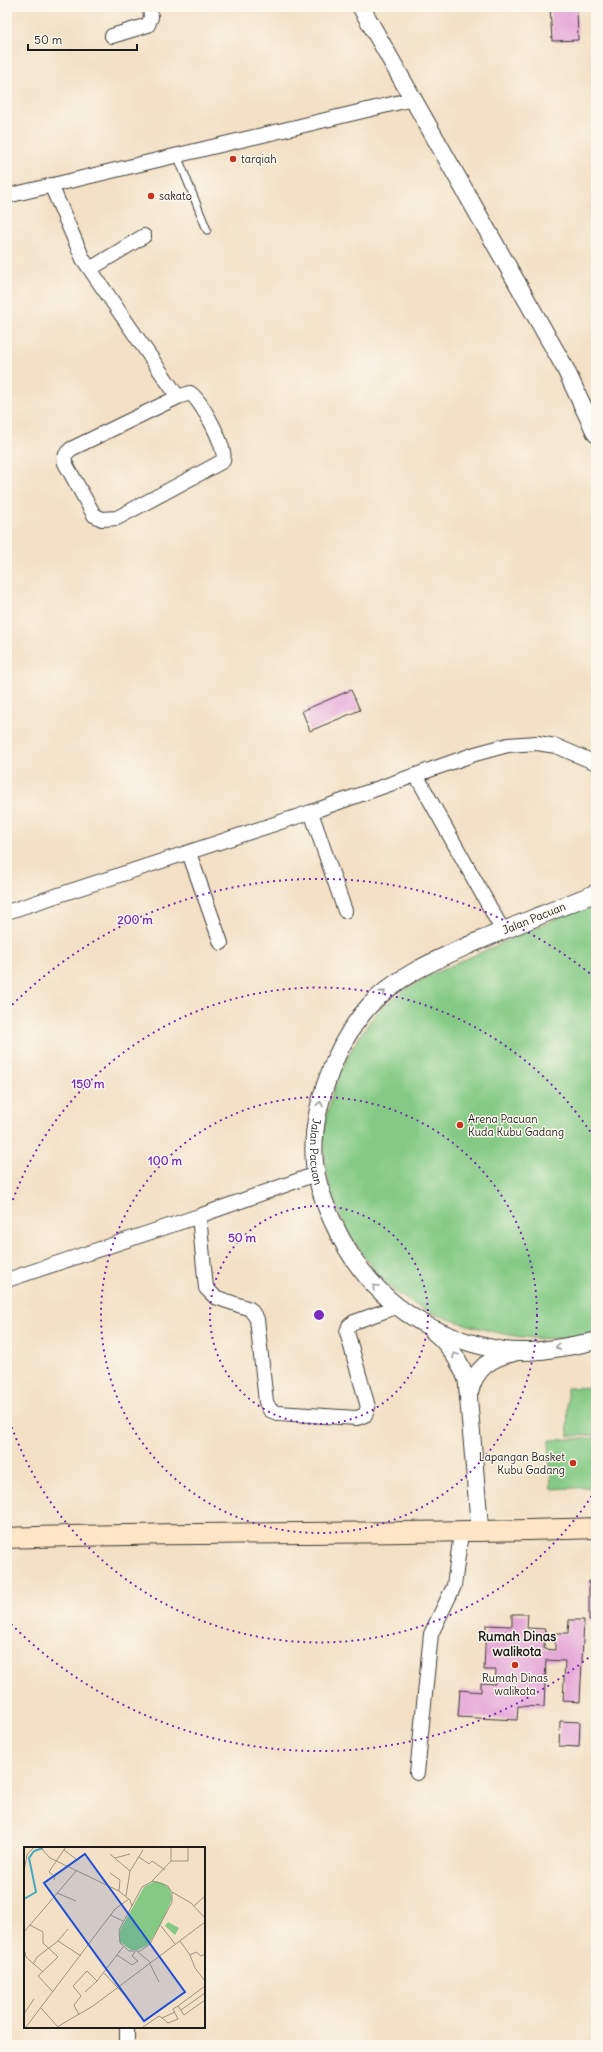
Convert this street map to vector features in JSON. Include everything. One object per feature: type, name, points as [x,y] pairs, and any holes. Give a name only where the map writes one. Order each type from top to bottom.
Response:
[{"type":"main road","points":[[7,1538],[129,1534],[470,1533],[596,1528]]},
{"type":"street","points":[[112,36],[148,25],[152,17],[150,7]]},
{"type":"street","points":[[361,7],[564,366],[596,434]]},
{"type":"street","points":[[7,196],[413,99]]},
{"type":"street","points":[[51,185],[83,259],[178,397]]},
{"type":"street","points":[[90,269],[144,236]]},
{"type":"street","points":[[190,393],[195,396],[202,406],[224,452],[223,461],[117,518],[102,519],[94,515],[65,463],[64,458],[66,453],[71,449],[178,397],[190,393]]},
{"type":"street","points":[[7,912],[189,853],[508,745],[530,744],[556,746],[596,763]]},
{"type":"street","points":[[416,775],[503,931]]},
{"type":"street","points":[[311,812],[345,911]]},
{"type":"street","points":[[189,853],[221,943]]},
{"type":"street","name":"Jalan Pacuan","points":[[596,892],[434,961],[408,975],[382,994],[359,1019],[340,1048],[325,1084],[320,1103],[314,1154],[316,1174],[330,1215],[350,1256],[364,1275],[396,1307],[428,1327],[497,1350],[521,1352],[572,1346],[596,1341]]},
{"type":"street","points":[[7,1280],[199,1216],[316,1174]]},
{"type":"street","points":[[199,1216],[206,1288],[215,1297],[250,1309],[257,1319],[266,1402],[270,1410],[277,1413],[357,1418],[365,1415],[368,1407],[347,1332],[349,1326],[354,1322],[396,1307]]},
{"type":"street","points":[[417,1773],[431,1634],[454,1586],[470,1533],[470,1391],[457,1358],[448,1346],[428,1327]]},
{"type":"street","points":[[470,1391],[476,1375],[487,1363],[496,1358],[521,1352]]},
{"type":"street","points":[[127,2028],[127,2045]]},
{"type":"lane","points":[[177,155],[207,230]]},
{"type":"green space","name":"Arena Pacuan Kuda Kubu Gadang","points":[[596,901],[596,1332],[568,1338],[553,1339],[525,1337],[460,1323],[427,1311],[397,1293],[383,1280],[360,1250],[339,1213],[332,1192],[324,1151],[328,1110],[334,1088],[354,1045],[363,1030],[379,1011],[396,996],[428,976]]},
{"type":"green space","name":"Lapangan Basket Kubu Gadang","points":[[596,1387],[596,1435],[568,1436],[567,1388]]},
{"type":"green space","name":"Lapangan Basket Kubu Gadang","points":[[596,1438],[596,1487],[551,1489],[549,1440]]},
{"type":"building","points":[[550,7],[577,7],[578,40],[552,41]]},
{"type":"building","points":[[351,690],[360,710],[310,731],[302,711]]},
{"type":"building","points":[[589,1581],[596,1581],[596,1621],[589,1621]]},
{"type":"building","name":"Rumah Dinas walikota","points":[[512,1614],[528,1614],[527,1628],[545,1629],[544,1649],[555,1650],[555,1633],[568,1633],[569,1620],[584,1620],[580,1702],[563,1701],[565,1661],[546,1660],[544,1707],[518,1706],[517,1720],[458,1717],[460,1690],[481,1692],[481,1683],[495,1684],[496,1670],[484,1670],[486,1625],[512,1626]]},
{"type":"building","points":[[560,1721],[580,1722],[579,1747],[559,1746]]},
{"type":"place","name":"tarqiah","points":[[233,159]]},
{"type":"place","name":"sakato","points":[[151,196]]},
{"type":"place","name":"Arena Pacuan Kuda Kubu Gadang","points":[[460,1125]]},
{"type":"place","name":"Lapangan Basket Kubu Gadang","points":[[573,1463]]},
{"type":"place","name":"Rumah Dinas walikota","points":[[515,1665]]},
{"type":"district","name":"Rumah Dinas walikota","points":[[517,1644]]}]
